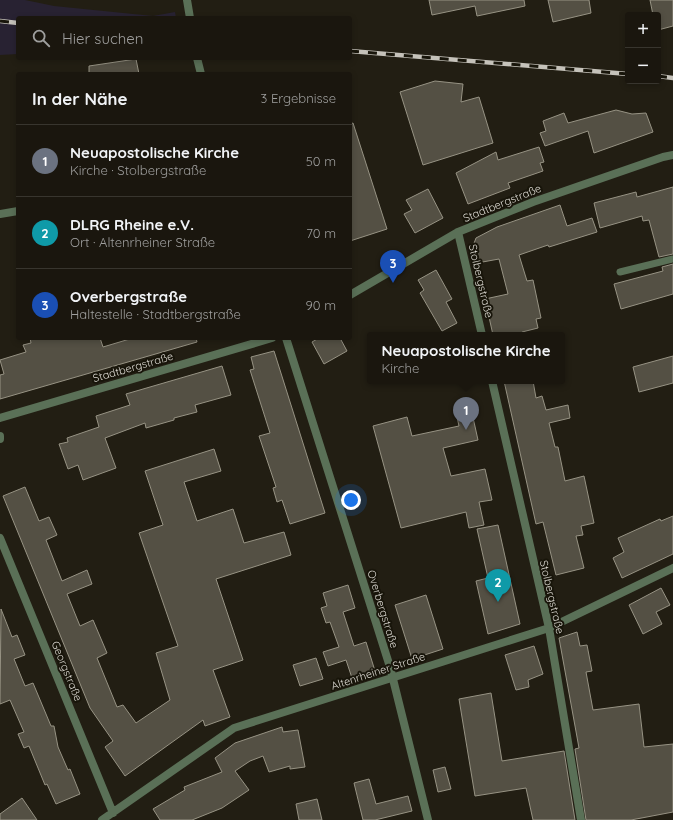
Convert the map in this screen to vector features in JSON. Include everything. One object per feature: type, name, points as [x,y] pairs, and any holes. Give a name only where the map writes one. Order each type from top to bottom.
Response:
[{"type":"street","points":[[187,0],[190,16]]},
{"type":"street","points":[[198,60],[200,72]]},
{"type":"street","name":"Stadtbergstraße","points":[[352,295],[458,232],[533,202],[673,155]]},
{"type":"street","points":[[0,214],[16,211]]},
{"type":"street","name":"Stolbergstraße","points":[[458,232],[481,332]]},
{"type":"street","name":"Stadtbergstraße","points":[[0,418],[265,340]]},
{"type":"street","name":"Overbergstraße","points":[[287,340],[393,678],[428,820]]},
{"type":"street","name":"Stolbergstraße","points":[[493,384],[549,628],[581,820]]},
{"type":"street","name":"Georgstraße","points":[[0,538],[113,813]]},
{"type":"street","name":"Altenrheiner Straße","points":[[102,820],[234,728],[549,628],[673,568]]},
{"type":"lane","points":[[620,272],[673,259]]},
{"type":"shaded area","points":[[0,0],[25,0],[54,6],[153,16],[16,16],[16,54],[0,55]]},
{"type":"shaded area","points":[[175,12],[176,16],[153,16]]},
{"type":"building","points":[[429,0],[524,0],[525,6],[477,16],[475,6],[432,15]]},
{"type":"building","points":[[548,0],[589,0],[591,13],[553,22]]},
{"type":"building","points":[[650,0],[673,0],[673,26],[661,29],[661,12],[652,12]]},
{"type":"building","points":[[136,60],[139,72],[89,72],[89,66]]},
{"type":"building","points":[[435,81],[463,84],[461,102],[479,97],[493,143],[423,165],[400,92]]},
{"type":"building","points":[[616,110],[632,114],[646,113],[653,132],[594,153],[588,131],[545,146],[540,133],[546,131],[543,121],[564,113],[568,123]]},
{"type":"building","points":[[352,123],[387,229],[352,240]]},
{"type":"building","points":[[539,147],[544,162],[540,163],[543,171],[508,183],[510,188],[468,204],[456,173],[496,152],[498,160]]},
{"type":"building","points":[[673,187],[673,254],[659,257],[649,220],[643,221],[642,216],[600,228],[594,203],[636,192],[637,197]]},
{"type":"building","points":[[428,189],[443,218],[415,233],[404,214],[412,210],[406,200]]},
{"type":"building","points":[[560,205],[567,226],[592,218],[597,232],[549,247],[548,245],[519,255],[527,281],[533,280],[541,318],[536,319],[538,328],[522,332],[492,332],[485,299],[508,294],[499,259],[477,263],[473,246],[476,238],[497,227]]},
{"type":"building","points":[[673,264],[673,294],[621,309],[614,284],[663,271],[662,267]]},
{"type":"building","points":[[436,270],[452,299],[446,302],[457,323],[442,331],[420,293],[424,290],[418,280]]},
{"type":"building","points":[[30,340],[101,340],[103,347],[126,340],[196,340],[197,342],[0,399],[0,375],[4,374],[0,360],[26,352],[23,345],[31,343]]},
{"type":"building","points":[[316,340],[341,340],[347,351],[324,364],[312,342]]},
{"type":"building","points":[[274,351],[325,513],[290,524],[282,500],[277,502],[273,488],[276,487],[259,436],[270,433],[250,370],[254,369],[251,357]]},
{"type":"building","points":[[673,356],[673,383],[639,392],[633,367]]},
{"type":"building","points":[[222,366],[231,395],[195,405],[197,412],[174,418],[174,420],[146,428],[145,423],[105,438],[116,468],[83,480],[78,465],[68,469],[59,444],[68,442],[67,438],[99,427],[96,416],[130,405],[126,394]]},
{"type":"building","points":[[505,384],[534,384],[536,398],[542,396],[546,410],[568,405],[570,418],[549,423],[555,447],[558,447],[565,481],[584,476],[594,523],[581,526],[583,535],[576,536],[584,568],[556,575],[543,522],[536,524]]},
{"type":"building","points":[[470,404],[478,440],[443,448],[451,476],[485,469],[492,500],[479,502],[484,525],[469,528],[466,512],[401,528],[373,426],[407,417],[412,436],[459,426],[455,408]]},
{"type":"building","points":[[214,449],[221,471],[184,482],[197,521],[233,509],[244,543],[284,532],[291,555],[216,579],[243,660],[213,670],[230,717],[205,726],[203,720],[125,776],[105,747],[113,741],[90,708],[3,496],[25,487],[39,521],[49,517],[57,535],[46,540],[62,581],[87,570],[92,584],[67,594],[80,626],[93,620],[107,653],[97,658],[117,707],[123,705],[136,723],[170,700],[156,653],[178,646],[139,533],[163,525],[145,471]]},
{"type":"building","points":[[673,516],[673,554],[622,578],[613,558],[624,552],[618,538],[660,519],[661,521]]},
{"type":"building","points":[[498,525],[520,624],[488,634],[476,581],[488,578],[477,529]]},
{"type":"building","points":[[348,585],[355,608],[343,612],[354,646],[366,642],[375,671],[352,678],[346,660],[328,666],[323,652],[339,647],[330,622],[326,623],[321,608],[327,606],[323,593]]},
{"type":"building","points":[[661,588],[670,605],[656,612],[662,624],[643,634],[629,605]]},
{"type":"building","points":[[426,595],[443,649],[412,659],[395,605]]},
{"type":"building","points":[[1,609],[12,637],[17,635],[25,655],[14,659],[25,686],[33,683],[51,726],[54,726],[58,747],[68,770],[70,769],[80,794],[56,804],[47,784],[45,785],[29,746],[24,748],[18,734],[24,732],[10,700],[0,704]]},
{"type":"building","points":[[577,632],[580,646],[587,645],[592,671],[586,672],[593,710],[639,704],[644,747],[673,744],[673,812],[631,820],[586,820],[575,749],[579,748],[559,638]]},
{"type":"building","points":[[534,646],[543,674],[528,680],[529,687],[516,690],[505,655]]},
{"type":"building","points":[[316,658],[323,679],[300,686],[293,665]]},
{"type":"building","points":[[491,693],[502,761],[564,751],[575,820],[533,820],[526,788],[475,796],[459,699]]},
{"type":"building","points":[[282,727],[283,732],[298,730],[305,767],[290,769],[290,766],[269,772],[263,756],[250,761],[235,771],[249,790],[222,808],[192,820],[160,820],[153,809],[185,790],[184,787],[222,772],[215,758],[235,743]]},
{"type":"building","points":[[445,767],[451,789],[438,792],[433,770]]},
{"type":"building","points":[[369,779],[376,804],[408,796],[412,811],[375,820],[363,820],[354,783]]},
{"type":"building","points":[[22,798],[37,820],[0,820],[0,814]]},
{"type":"building","points":[[317,799],[322,820],[299,820],[296,804]]},
{"type":"railway","points":[[0,21],[16,23]]},
{"type":"railway","points":[[352,51],[625,74]]},
{"type":"railway","points":[[661,76],[673,78]]},
{"type":"place","name":"Overbergstraße","points":[[393,283]]},
{"type":"place","name":"Neuapostolische Kirche","points":[[466,430]]},
{"type":"place","name":"DLRG Rheine e.V.","points":[[498,602]]}]
